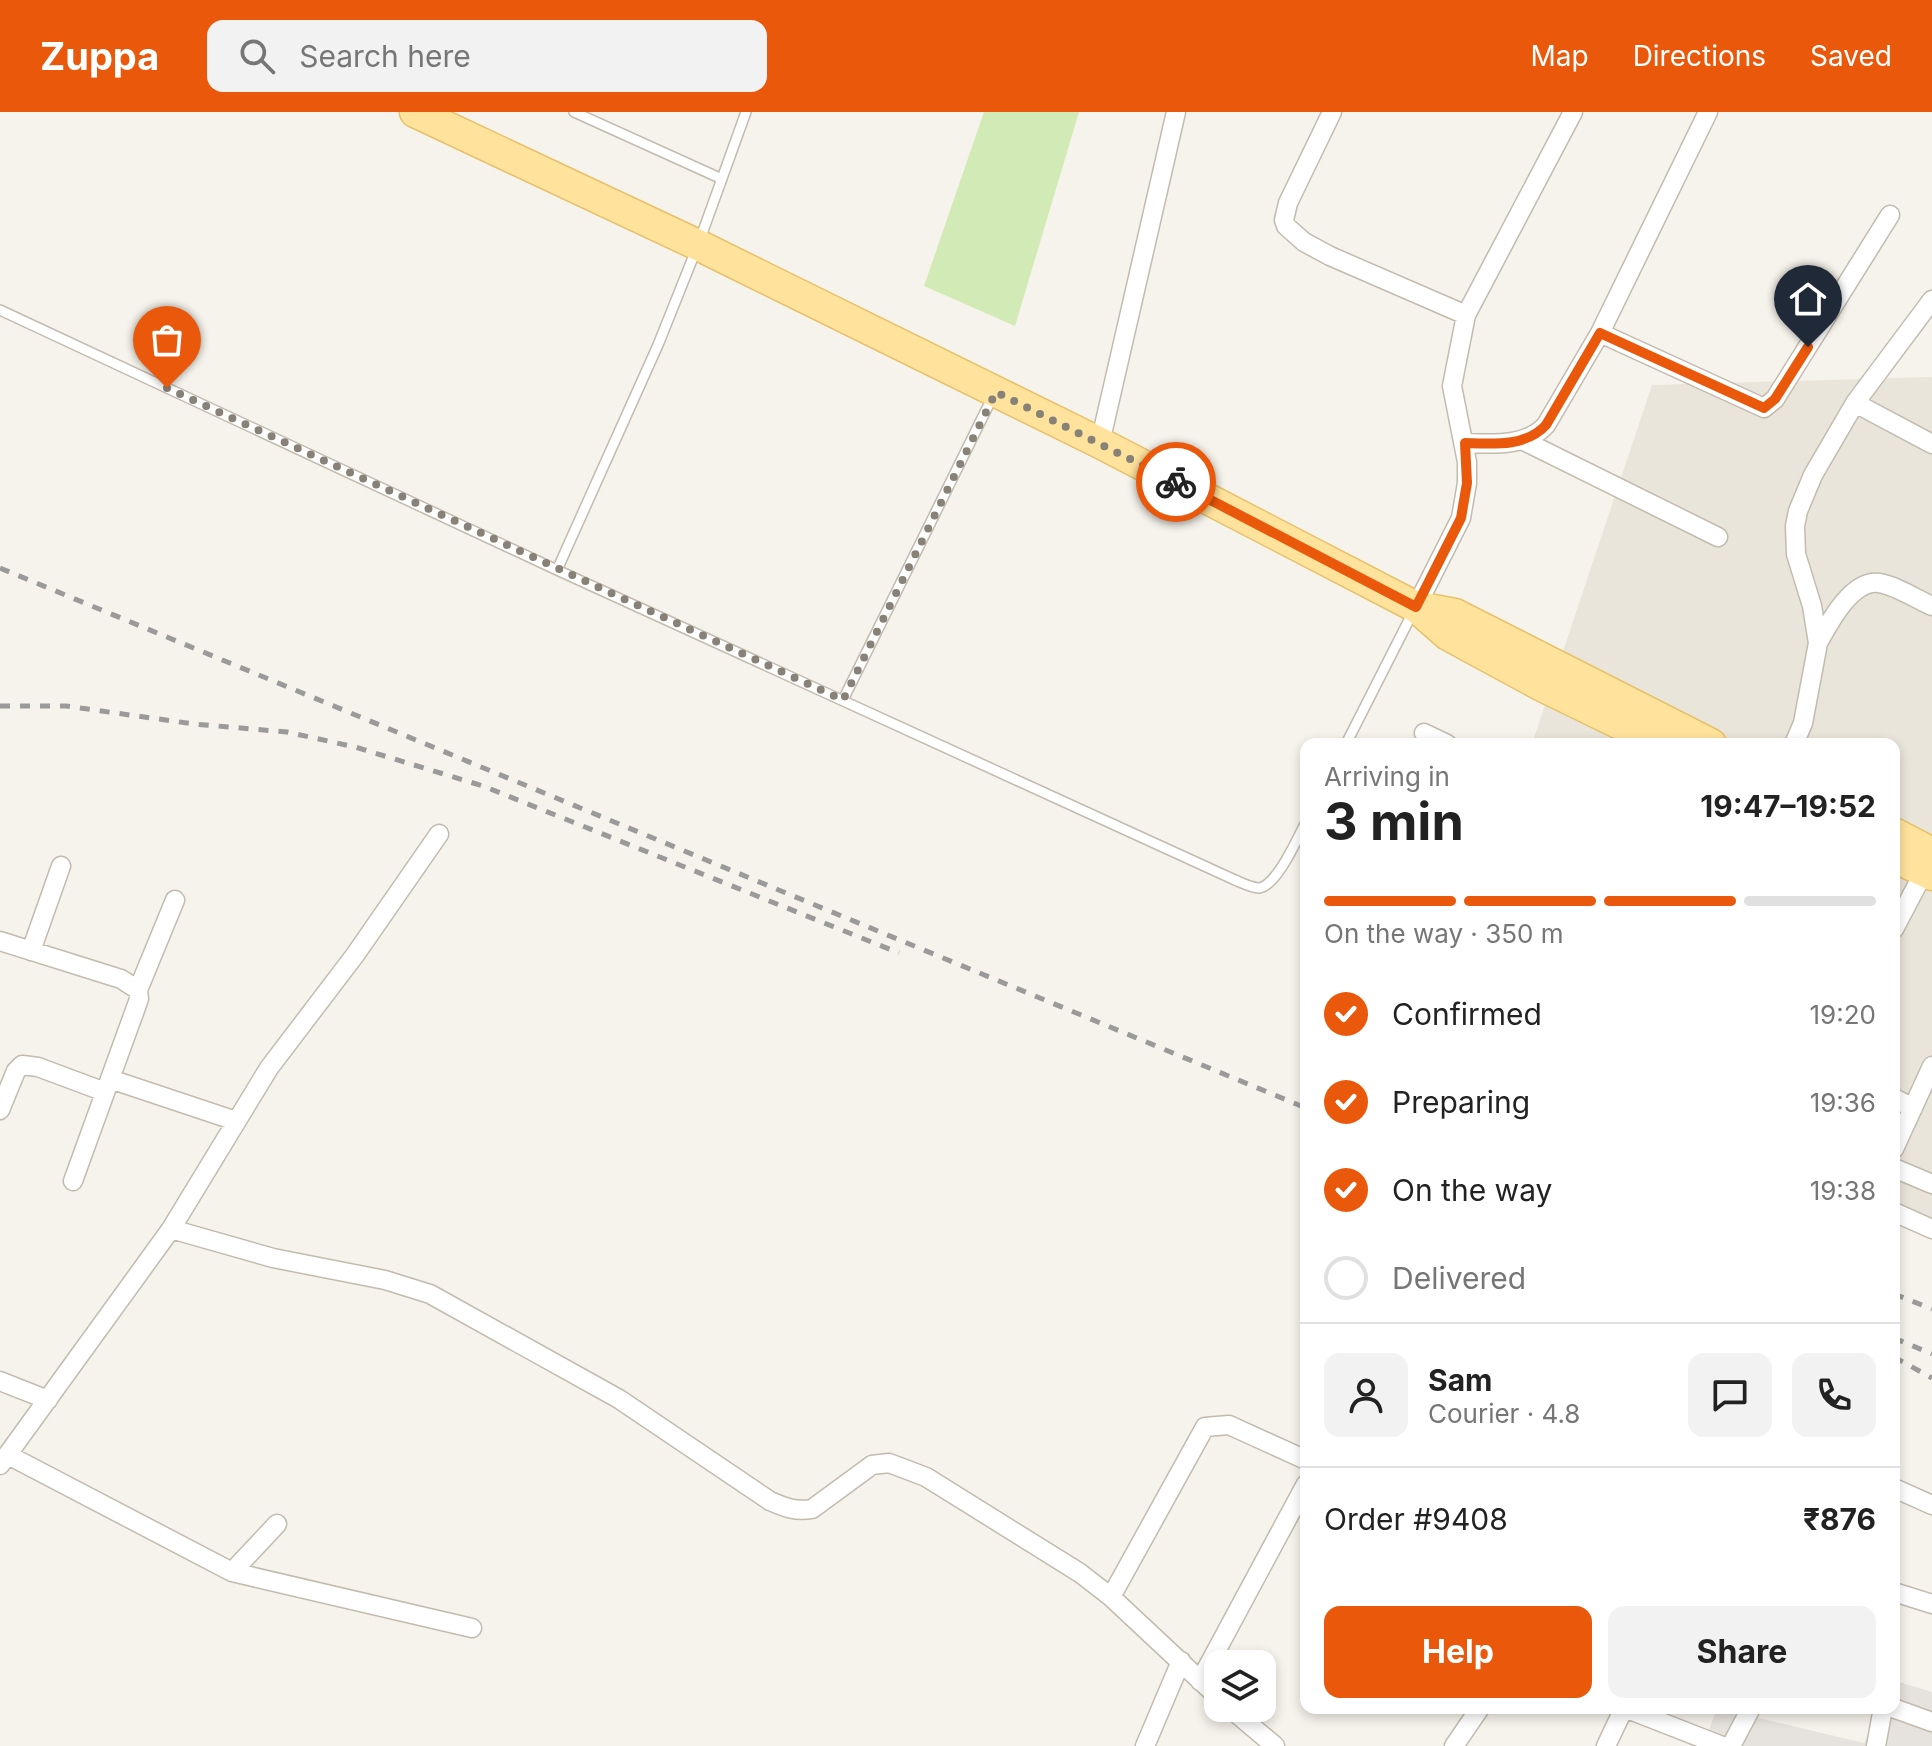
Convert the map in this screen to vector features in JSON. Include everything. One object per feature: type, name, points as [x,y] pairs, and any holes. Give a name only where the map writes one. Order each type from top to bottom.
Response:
[{"type":"main road","points":[[415,112],[698,245],[1100,443],[1416,607],[1448,635],[1542,686],[1649,738]]},
{"type":"main road","points":[[1416,607],[1455,614],[1699,738]]},
{"type":"main road","points":[[1900,839],[1929,867]]},
{"type":"main road","points":[[1900,859],[1929,867]]},
{"type":"street","points":[[1100,443],[1176,112]]},
{"type":"street","points":[[1332,112],[1288,203],[1284,220],[1286,226],[1304,242],[1330,256],[1466,315]]},
{"type":"street","points":[[1416,607],[1461,518],[1467,483],[1465,443],[1452,386],[1466,315],[1573,112]]},
{"type":"street","points":[[1465,443],[1522,440],[1535,436],[1546,425],[1600,333],[1708,112]]},
{"type":"street","points":[[1600,333],[1764,408],[1775,399],[1890,215]]},
{"type":"street","points":[[1818,643],[1812,606],[1796,554],[1795,526],[1804,492],[1855,403],[1932,300]]},
{"type":"street","points":[[1855,403],[1932,444]]},
{"type":"street","points":[[1522,440],[1718,537]]},
{"type":"street","points":[[1797,738],[1803,723],[1818,643],[1834,613],[1863,585],[1882,584],[1932,606]]},
{"type":"street","points":[[1424,733],[1434,738]]},
{"type":"street","points":[[439,834],[355,955],[269,1068],[171,1229],[4,1460],[232,1572],[472,1628]]},
{"type":"street","points":[[31,951],[61,866]]},
{"type":"street","points":[[1900,918],[1929,867]]},
{"type":"street","points":[[73,1181],[139,999],[138,990],[175,900]]},
{"type":"street","points":[[0,941],[121,979],[138,990]]},
{"type":"street","points":[[0,1110],[16,1071],[22,1065],[236,1121]]},
{"type":"street","points":[[1900,1136],[1932,1068]]},
{"type":"street","points":[[1900,1101],[1913,1108]]},
{"type":"street","points":[[1900,1171],[1932,1184]]},
{"type":"street","points":[[1900,1215],[1932,1229]]},
{"type":"street","points":[[171,1229],[273,1258],[385,1280],[430,1294],[619,1399],[770,1501],[788,1509],[812,1509],[872,1465],[889,1463],[902,1466],[926,1477],[1049,1551],[1111,1597],[1204,1685]]},
{"type":"street","points":[[0,1381],[48,1400]]},
{"type":"street","points":[[1111,1597],[1205,1427],[1229,1425],[1300,1457]]},
{"type":"street","points":[[1900,1491],[1932,1505]]},
{"type":"street","points":[[1200,1681],[1300,1495]]},
{"type":"street","points":[[232,1572],[277,1524]]},
{"type":"street","points":[[1900,1594],[1932,1604]]},
{"type":"street","points":[[1145,1746],[1181,1661]]},
{"type":"street","points":[[1900,1711],[1932,1722]]},
{"type":"street","points":[[1454,1746],[1476,1714]]},
{"type":"street","points":[[1606,1746],[1621,1714]]},
{"type":"street","points":[[1639,1714],[1722,1746]]},
{"type":"street","points":[[1731,1746],[1748,1714]]},
{"type":"street","points":[[1876,1746],[1882,1714]]},
{"type":"street","points":[[1247,1722],[1275,1746]]},
{"type":"lane","points":[[574,112],[722,179]]},
{"type":"lane","points":[[557,570],[658,345],[746,112]]},
{"type":"lane","points":[[0,310],[557,570],[1250,886],[1260,888],[1277,875],[1300,833]]},
{"type":"lane","points":[[843,700],[996,392]]},
{"type":"lane","points":[[1349,738],[1416,607]]},
{"type":"shaded area","points":[[1932,377],[1932,1225],[1900,1208],[1900,738],[1534,738],[1652,385]]},
{"type":"shaded area","points":[[1900,1682],[1932,1692],[1932,1746],[1703,1746],[1715,1714],[1742,1714],[1864,1743],[1881,1714],[1900,1714]]},
{"type":"green space","points":[[984,112],[1079,112],[1015,326],[924,286]]},
{"type":"railway","points":[[0,568],[1300,1106]]},
{"type":"railway","points":[[0,706],[66,706],[194,724],[287,732],[355,747],[483,786],[899,953]]},
{"type":"railway","points":[[1900,1296],[1932,1309]]},
{"type":"railway","points":[[1900,1341],[1932,1354]]},
{"type":"railway","points":[[1900,1360],[1932,1378]]},
{"type":"way so far","points":[[167,388],[843,700],[996,392],[1176,482]]},
{"type":"route","points":[[1176,482],[1416,607],[1461,518],[1467,483],[1465,443],[1488,444],[1535,436],[1546,425],[1600,333],[1764,408],[1775,399],[1808,347]]}]
